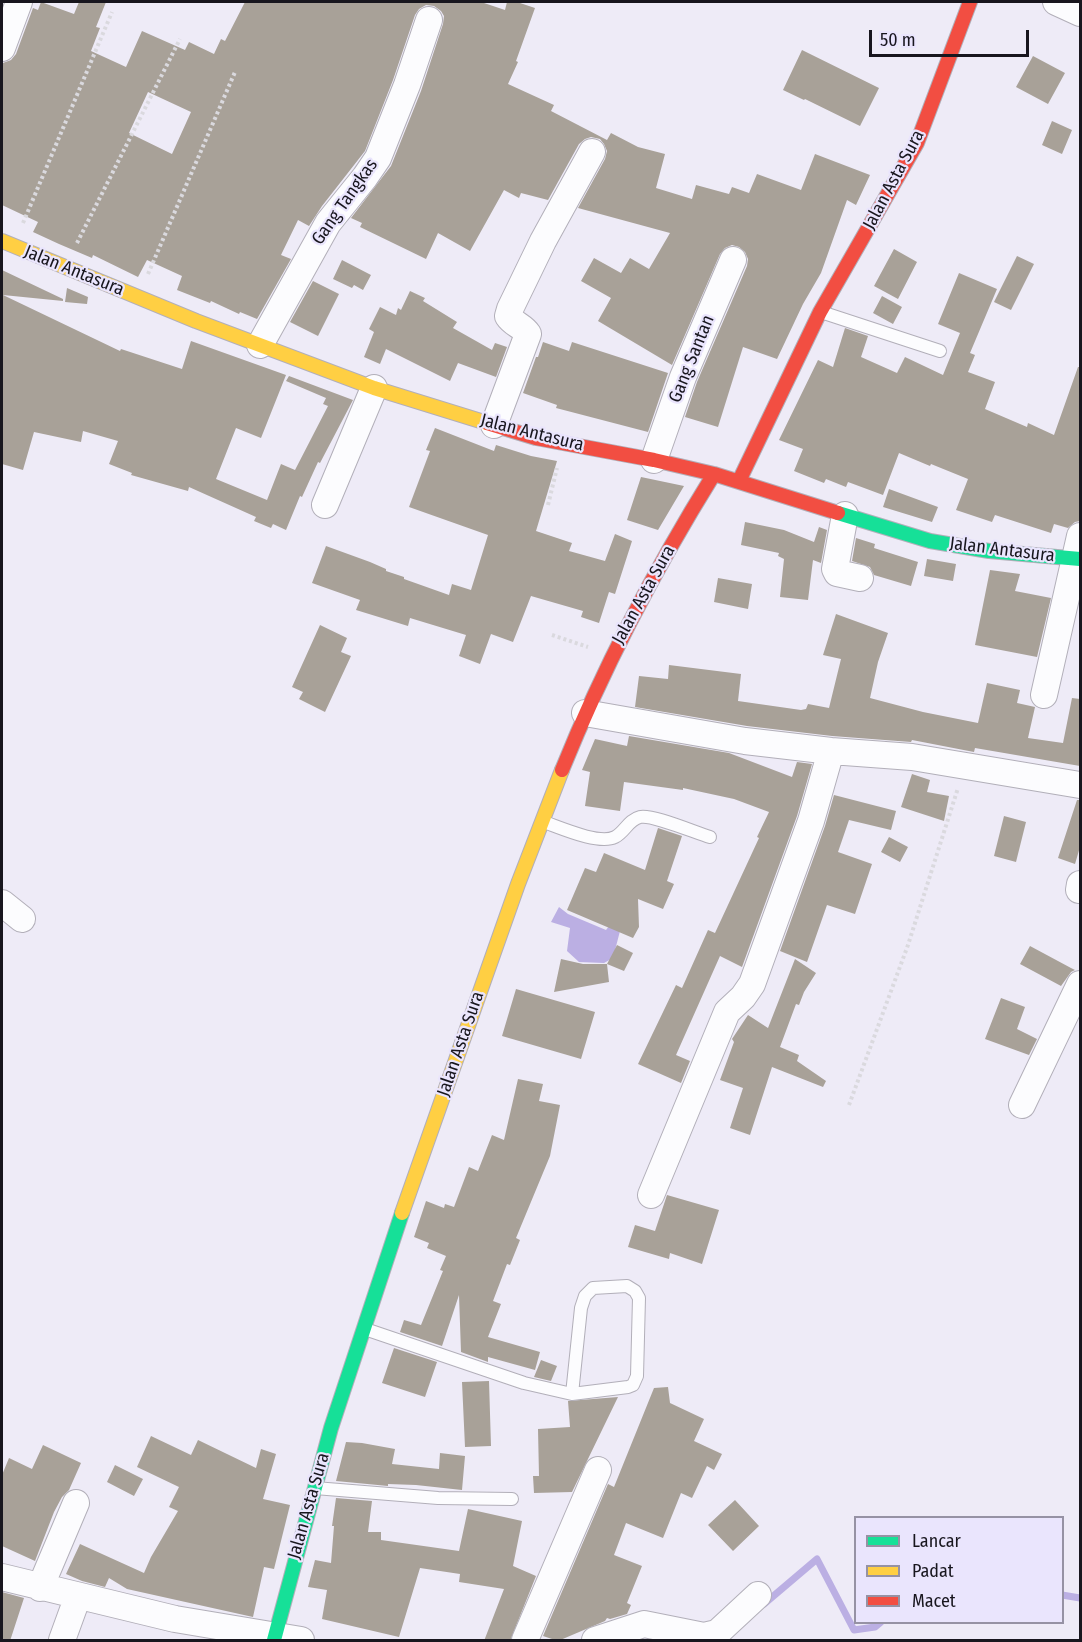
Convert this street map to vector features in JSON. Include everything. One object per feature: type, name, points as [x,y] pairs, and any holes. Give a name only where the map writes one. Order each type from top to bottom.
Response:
[{"type":"street","points":[[2,48],[19,2]]},
{"type":"street","name":"Jalan Asta Sura","points":[[739,481],[820,312],[918,143],[970,2]]},
{"type":"street","points":[[1056,2],[1080,13]]},
{"type":"street","name":"Gang Tangkas","points":[[260,345],[328,223],[378,158],[408,85],[429,20]]},
{"type":"street","points":[[494,425],[528,334],[508,316],[510,309],[543,241],[592,152]]},
{"type":"street","name":"Jalan Antasura","points":[[8,243],[196,321],[374,388],[494,425],[563,444],[654,460],[714,474],[930,541],[989,551],[1078,551]]},
{"type":"street","name":"Gang Santan","points":[[654,460],[683,377],[733,260]]},
{"type":"street","points":[[325,505],[374,388]]},
{"type":"street","name":"Jalan Asta Sura","points":[[275,1639],[314,1488],[340,1399],[466,1032],[543,822],[585,713],[611,656],[633,612],[714,474]]},
{"type":"street","points":[[845,515],[835,569],[837,573],[860,578]]},
{"type":"street","points":[[1044,695],[1078,551]]},
{"type":"street","points":[[585,713],[746,741],[912,757],[1080,785]]},
{"type":"street","points":[[651,1195],[726,1012],[743,997],[752,984],[811,821],[831,751]]},
{"type":"street","points":[[2,903],[22,919]]},
{"type":"street","points":[[1022,1105],[1080,984]]},
{"type":"street","points":[[525,1641],[598,1470]]},
{"type":"street","points":[[40,1588],[76,1503]]},
{"type":"street","points":[[2,1577],[175,1619],[275,1639],[301,1641]]},
{"type":"street","points":[[595,1641],[644,1624],[704,1636],[711,1635],[717,1633],[758,1595]]},
{"type":"street","points":[[62,1641],[78,1596]]},
{"type":"lane","points":[[820,312],[940,351]]},
{"type":"lane","points":[[543,822],[599,840],[616,836],[629,822],[641,817],[710,837]]},
{"type":"lane","points":[[363,1329],[524,1383],[573,1394],[628,1387],[633,1385],[637,1376],[639,1298],[635,1291],[627,1286],[593,1288],[585,1296],[581,1308],[573,1394]]},
{"type":"lane","points":[[314,1488],[438,1498],[512,1499]]},
{"type":"path","points":[[8,243],[112,12]]},
{"type":"path","points":[[64,268],[180,39]]},
{"type":"path","points":[[138,297],[236,72]]},
{"type":"path","points":[[548,505],[563,444]]},
{"type":"path","points":[[552,635],[611,656]]},
{"type":"path","points":[[849,1105],[908,945],[964,767]]},
{"type":"shaded area","points":[[559,907],[568,914],[606,930],[612,922],[620,931],[613,958],[604,963],[579,962],[567,951],[570,928],[551,922]]},
{"type":"building","points":[[41,2],[74,14],[79,2],[106,2],[96,27],[100,28],[91,51],[126,67],[142,31],[185,50],[189,42],[214,54],[221,39],[225,41],[245,2],[481,2],[505,10],[507,2],[517,2],[535,8],[516,61],[518,62],[508,84],[554,105],[551,111],[607,140],[611,133],[638,147],[665,154],[656,188],[692,199],[696,185],[729,194],[732,187],[749,193],[757,174],[801,190],[815,154],[870,175],[856,205],[847,200],[821,273],[803,304],[777,359],[743,347],[718,427],[685,417],[697,382],[748,259],[745,252],[732,245],[720,254],[672,365],[598,321],[611,298],[581,281],[594,258],[621,273],[630,258],[649,269],[670,233],[578,208],[605,159],[607,151],[600,139],[591,137],[579,144],[548,200],[521,193],[519,198],[504,190],[470,251],[438,233],[426,259],[360,227],[362,223],[351,218],[391,166],[421,91],[443,24],[444,16],[434,6],[426,5],[415,15],[365,151],[309,226],[298,220],[281,255],[291,259],[257,319],[177,290],[182,276],[147,260],[138,277],[93,255],[92,258],[59,244],[33,232],[38,222],[2,205],[2,66],[16,54],[33,8],[38,10]],"holes":[[[148,92],[191,112],[172,154],[129,133]]]},
{"type":"building","points":[[802,50],[879,88],[860,126],[783,90]]},
{"type":"building","points":[[1033,56],[1065,73],[1048,104],[1016,87]]},
{"type":"building","points":[[1052,121],[1072,130],[1062,154],[1042,145]]},
{"type":"building","points":[[894,249],[917,262],[898,299],[874,286]]},
{"type":"building","points":[[1017,256],[1034,264],[1011,310],[994,302]]},
{"type":"building","points":[[342,260],[371,275],[363,290],[354,285],[352,288],[333,279]]},
{"type":"building","points":[[2,270],[63,301],[3,295],[120,351],[121,349],[182,369],[191,341],[286,375],[261,438],[236,428],[216,479],[267,500],[281,464],[295,470],[328,406],[323,404],[326,398],[286,381],[289,376],[353,400],[320,463],[318,462],[302,497],[300,496],[286,530],[273,524],[271,528],[254,521],[256,517],[189,487],[188,491],[131,475],[132,473],[109,464],[118,441],[83,431],[81,442],[34,432],[23,470],[2,464]]},
{"type":"building","points":[[959,273],[997,289],[970,353],[975,355],[968,372],[995,382],[985,409],[1027,427],[1028,423],[1054,435],[1078,367],[1080,367],[1080,521],[1068,528],[1054,524],[1051,533],[995,515],[992,522],[956,510],[968,479],[899,453],[883,495],[848,482],[846,487],[826,479],[824,483],[794,471],[803,449],[779,440],[818,360],[833,367],[845,328],[868,336],[861,357],[897,373],[905,357],[943,375],[960,333],[938,324]]},
{"type":"building","points":[[313,281],[339,294],[318,336],[290,322]]},
{"type":"building","points":[[67,288],[88,297],[87,304],[65,302]]},
{"type":"building","points":[[410,291],[425,298],[423,301],[457,322],[453,328],[492,350],[495,343],[507,347],[496,377],[458,363],[450,381],[386,349],[380,364],[364,357],[374,332],[369,329],[380,307],[396,315]]},
{"type":"building","points":[[882,296],[902,307],[893,324],[873,313]]},
{"type":"building","points":[[543,342],[569,351],[572,342],[668,373],[648,432],[556,408],[557,405],[523,393]]},
{"type":"building","points":[[435,428],[494,451],[496,445],[557,461],[536,531],[572,543],[569,551],[605,561],[615,534],[632,541],[615,594],[609,592],[599,623],[581,617],[583,611],[531,596],[513,642],[491,634],[480,664],[459,656],[466,635],[410,618],[408,626],[356,610],[360,600],[312,583],[326,546],[449,595],[452,584],[471,590],[488,535],[409,507],[430,451],[426,450]]},
{"type":"building","points":[[641,477],[684,486],[658,530],[627,520]]},
{"type":"building","points":[[889,489],[938,507],[932,522],[883,507]]},
{"type":"building","points":[[745,522],[784,530],[814,542],[819,527],[827,530],[821,563],[813,560],[808,600],[780,597],[784,559],[778,556],[779,553],[741,545]]},
{"type":"building","points":[[856,538],[875,544],[874,548],[918,562],[911,586],[874,575],[870,567],[852,561]]},
{"type":"building","points":[[927,559],[956,564],[953,581],[924,576]]},
{"type":"building","points":[[990,570],[1020,574],[1015,591],[1051,598],[1037,657],[975,645]]},
{"type":"building","points":[[718,578],[752,584],[748,609],[714,602]]},
{"type":"building","points":[[836,614],[888,633],[878,662],[870,698],[978,723],[987,683],[1020,690],[1017,703],[1035,707],[1028,738],[1063,743],[1072,698],[1080,699],[1080,766],[975,748],[974,752],[912,740],[911,742],[832,736],[747,726],[635,707],[639,676],[668,679],[669,665],[741,674],[738,701],[801,710],[806,709],[808,704],[829,708],[841,659],[823,655]]},
{"type":"building","points":[[320,625],[347,638],[341,652],[351,656],[325,712],[299,699],[303,692],[292,687]]},
{"type":"building","points":[[629,736],[729,753],[792,777],[797,762],[812,764],[797,816],[742,967],[720,956],[676,1055],[690,1061],[681,1083],[638,1064],[676,985],[682,988],[708,930],[715,933],[769,812],[734,799],[683,788],[683,790],[624,782],[620,811],[585,806],[590,772],[582,770],[595,739],[627,746]]},
{"type":"building","points":[[912,774],[930,780],[927,792],[949,796],[944,821],[901,807]]},
{"type":"building","points":[[834,795],[896,811],[891,830],[849,820],[838,852],[872,864],[855,914],[827,905],[807,962],[780,951]]},
{"type":"building","points":[[1077,800],[1080,800],[1080,847],[1075,864],[1058,858]]},
{"type":"building","points":[[1004,816],[1026,822],[1016,862],[994,856]]},
{"type":"building","points":[[658,828],[682,836],[667,881],[674,884],[663,909],[638,899],[639,927],[633,938],[567,910],[585,868],[596,872],[604,853],[645,870]]},
{"type":"building","points":[[889,837],[908,847],[900,862],[881,852]]},
{"type":"building","points":[[617,945],[633,953],[624,971],[607,964]]},
{"type":"building","points":[[1030,946],[1075,970],[1061,986],[1020,964]]},
{"type":"building","points":[[561,959],[583,964],[607,964],[609,982],[554,992]]},
{"type":"building","points":[[795,959],[816,973],[799,1005],[796,1004],[780,1047],[799,1055],[797,1061],[826,1081],[823,1087],[772,1067],[750,1135],[730,1128],[743,1088],[720,1080],[734,1042],[732,1039],[748,1015],[768,1028]]},
{"type":"building","points":[[516,989],[595,1012],[581,1059],[502,1036]]},
{"type":"building","points":[[1001,998],[1025,1007],[1017,1029],[1037,1039],[1029,1055],[985,1039]]},
{"type":"building","points":[[518,1079],[543,1084],[539,1101],[560,1105],[550,1156],[516,1238],[520,1240],[510,1265],[507,1264],[493,1301],[501,1304],[488,1337],[540,1352],[535,1370],[488,1357],[488,1362],[461,1352],[459,1295],[442,1346],[400,1332],[404,1320],[421,1325],[443,1271],[440,1270],[446,1256],[427,1248],[429,1243],[414,1237],[426,1201],[444,1208],[445,1204],[454,1207],[469,1167],[478,1171],[492,1135],[504,1140]]},
{"type":"building","points":[[667,1195],[719,1210],[702,1264],[670,1253],[669,1259],[628,1247],[635,1225],[655,1231]]},
{"type":"building","points":[[394,1348],[437,1362],[425,1397],[382,1383]]},
{"type":"building","points":[[541,1360],[557,1366],[551,1381],[534,1377]]},
{"type":"building","points":[[489,1381],[491,1446],[465,1447],[462,1382]]},
{"type":"building","points":[[668,1387],[670,1403],[704,1419],[694,1441],[722,1454],[714,1470],[707,1466],[692,1498],[681,1493],[663,1538],[626,1523],[614,1555],[642,1566],[627,1603],[631,1605],[627,1614],[607,1618],[605,1621],[558,1641],[543,1636],[608,1484],[614,1487],[654,1388]]},
{"type":"building","points":[[618,1397],[572,1492],[534,1493],[533,1476],[539,1476],[538,1429],[570,1427],[568,1401]]},
{"type":"building","points":[[151,1436],[191,1455],[198,1440],[256,1468],[261,1449],[276,1454],[263,1499],[290,1505],[274,1569],[264,1567],[253,1617],[127,1589],[109,1578],[105,1587],[66,1574],[80,1544],[144,1573],[178,1511],[169,1507],[179,1487],[137,1467]]},
{"type":"building","points":[[346,1442],[395,1449],[392,1464],[439,1469],[440,1453],[465,1456],[462,1490],[336,1481]]},
{"type":"building","points":[[43,1445],[81,1463],[69,1490],[62,1497],[54,1512],[35,1561],[2,1546],[2,1475],[9,1458],[32,1469]]},
{"type":"building","points":[[115,1465],[143,1479],[134,1496],[107,1482]]},
{"type":"building","points":[[336,1498],[372,1501],[368,1532],[381,1532],[381,1540],[459,1551],[468,1509],[522,1521],[513,1566],[536,1576],[510,1641],[484,1641],[504,1589],[459,1582],[460,1574],[420,1568],[399,1637],[322,1619],[327,1590],[308,1587],[315,1560],[331,1563],[334,1526],[332,1526]]},
{"type":"building","points":[[735,1500],[759,1526],[733,1551],[708,1525]]},
{"type":"building","points":[[2,1592],[24,1598],[10,1641],[2,1641]]},
{"type":"waterway","points":[[764,1604],[817,1559],[854,1630],[875,1627],[879,1624]]},
{"type":"waterway","points":[[1064,1595],[1080,1598]]},
{"type":"traffic: fast","points":[[838,513],[930,541],[989,551],[1080,559]]},
{"type":"traffic: fast","points":[[274,1640],[331,1428],[402,1213]]},
{"type":"traffic: slow","points":[[2,241],[196,321],[374,388],[487,423]]},
{"type":"traffic: slow","points":[[402,1213],[518,884],[562,770]]},
{"type":"traffic: jam","points":[[739,481],[820,312],[917,143],[970,2]]},
{"type":"traffic: jam","points":[[487,423],[536,438],[654,460],[714,474],[838,513]]},
{"type":"traffic: jam","points":[[562,770],[613,656],[671,546],[714,474]]}]
